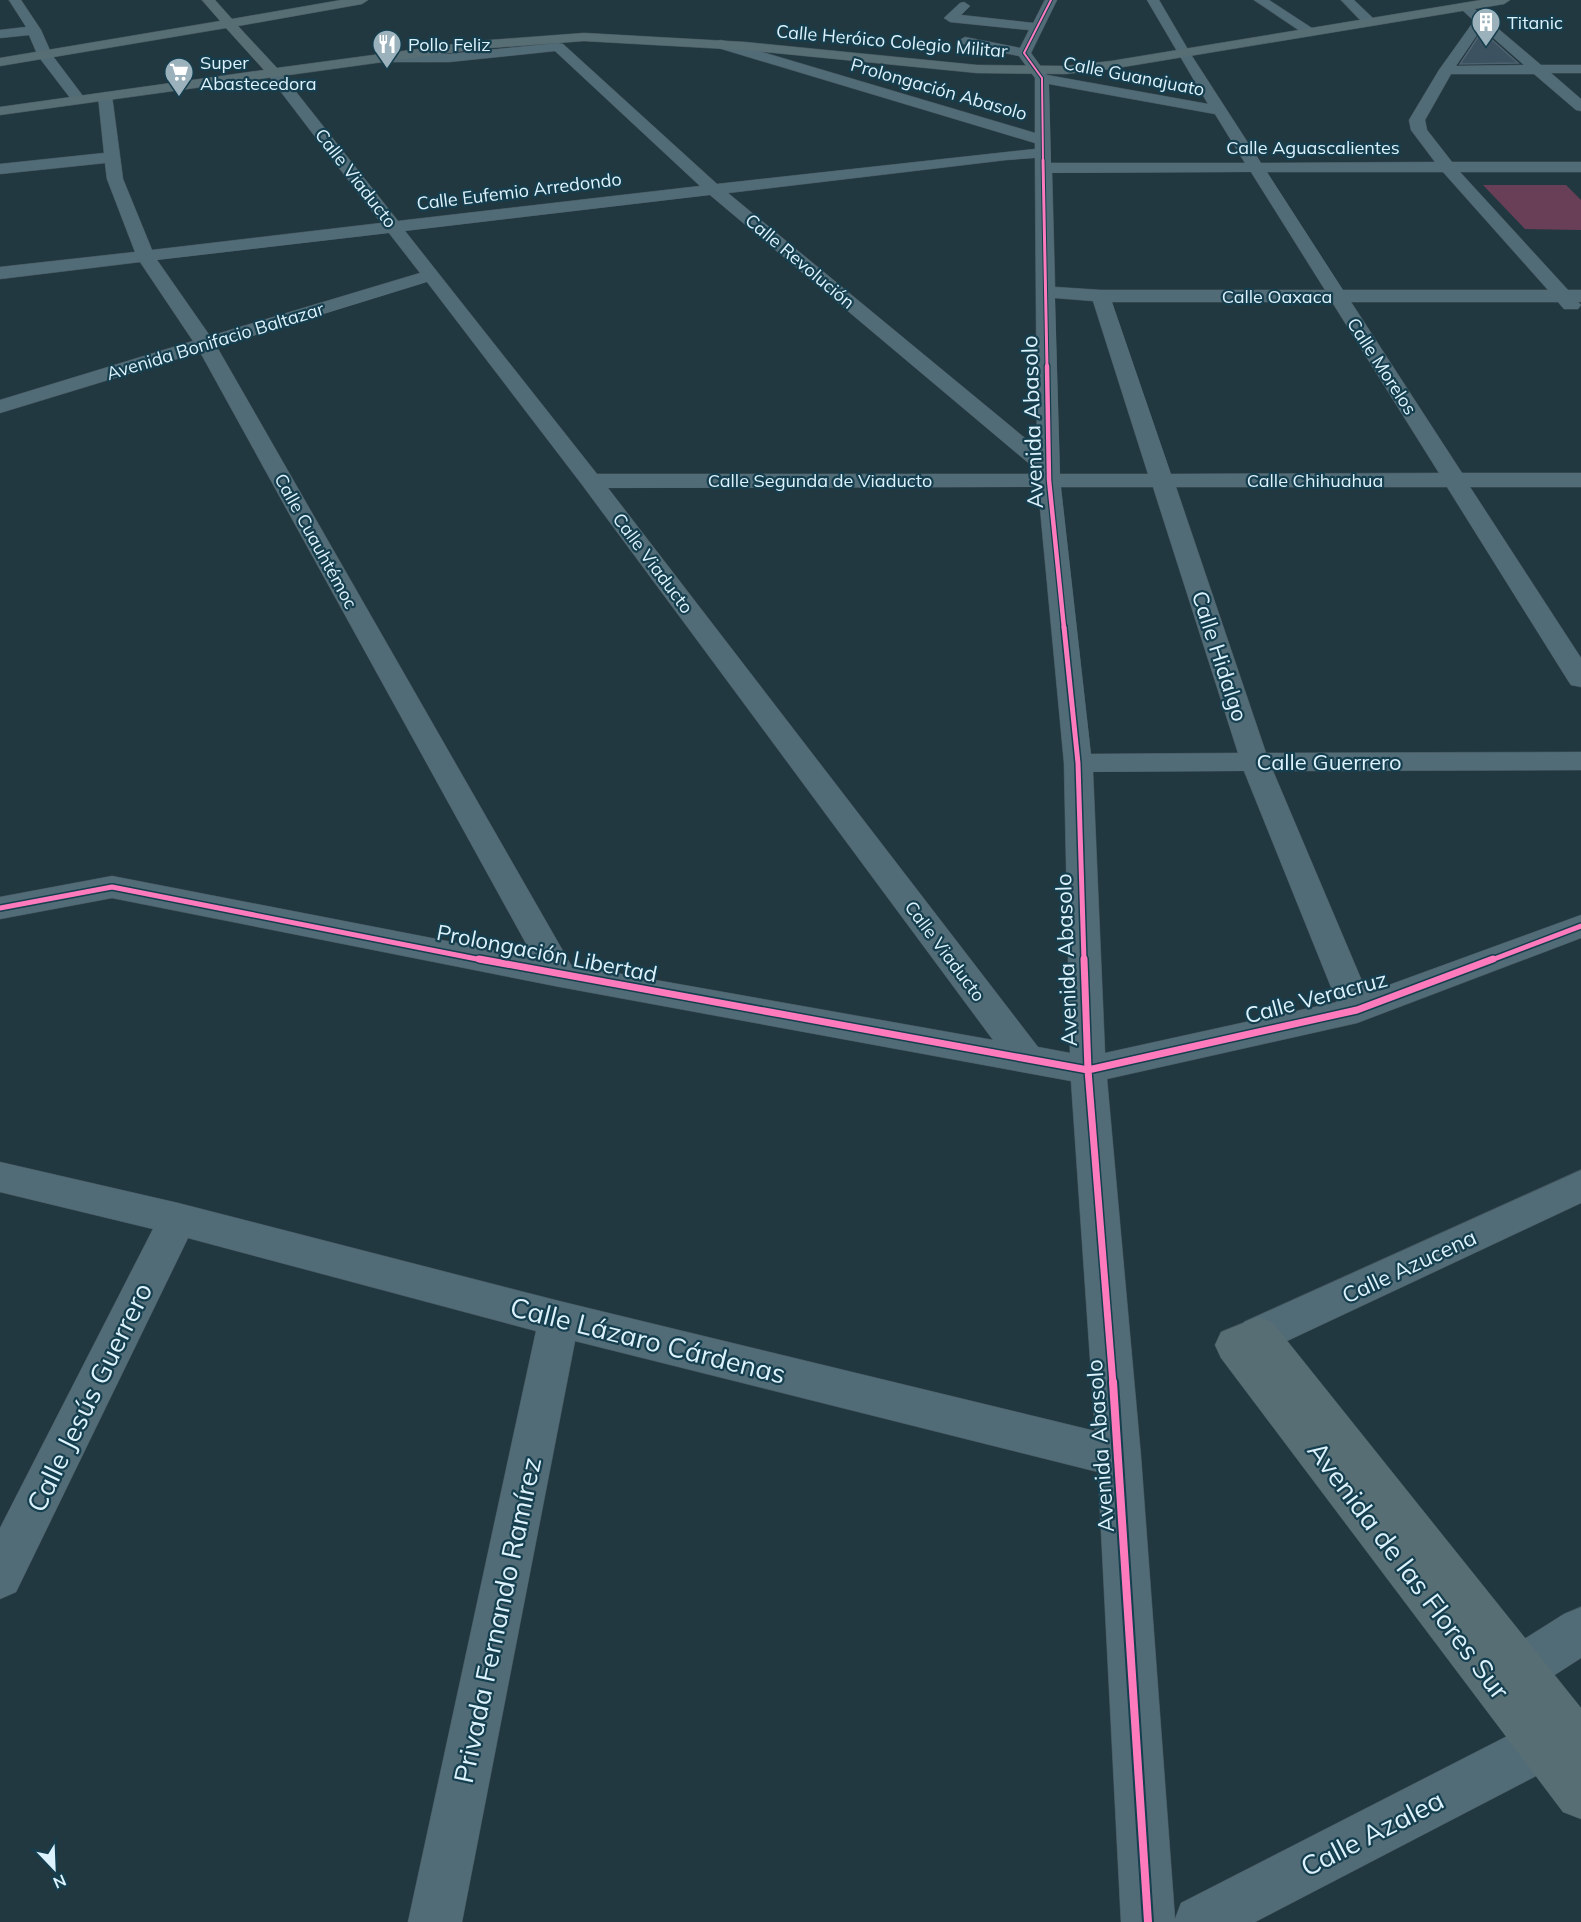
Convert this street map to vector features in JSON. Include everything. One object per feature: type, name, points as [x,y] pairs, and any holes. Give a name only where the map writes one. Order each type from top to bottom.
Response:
[{"type":"main road","points":[[207,0],[273,72]]},
{"type":"main road","points":[[0,62],[362,0]]},
{"type":"main road","name":"Calle Heróico Colegio Militar","points":[[0,111],[477,45],[584,37],[720,44],[977,69],[1111,65],[1504,0]]},
{"type":"main road","name":"Avenida de las Flores Sur","points":[[1247,1340],[1520,1670],[1562,1746],[1581,1794]]},
{"type":"main road","name":"Avenida de las Flores Sur","points":[[1247,1340],[1562,1746]]},
{"type":"street","points":[[15,0],[34,30],[45,56],[79,100]]},
{"type":"street","points":[[1034,67],[1037,27],[1051,0]]},
{"type":"street","name":"Calle Morelos","points":[[1153,0],[1183,53],[1581,679]]},
{"type":"street","points":[[1260,0],[1311,32]]},
{"type":"street","points":[[1347,0],[1370,22]]},
{"type":"street","points":[[964,6],[950,18],[1037,27]]},
{"type":"street","points":[[1465,7],[1581,107]]},
{"type":"street","points":[[1481,20],[1446,70],[1417,120],[1419,130],[1447,167],[1572,296],[1581,316]]},
{"type":"street","points":[[0,34],[34,30]]},
{"type":"street","name":"Calle Guanajuato","points":[[965,41],[1034,67],[1220,111]]},
{"type":"street","name":"Prolongación Abasolo","points":[[720,44],[1044,154]]},
{"type":"street","name":"Calle Heróico Colegio Militar","points":[[380,58],[449,57],[558,47]]},
{"type":"street","name":"Calle Revolución","points":[[558,47],[712,188],[1048,474]]},
{"type":"street","name":"Avenida Abasolo","points":[[1034,67],[1044,154],[1048,474],[1078,763],[1088,1070],[1119,1457],[1148,1922]]},
{"type":"street","points":[[1446,70],[1581,69]]},
{"type":"street","name":"Calle Viaducto","points":[[273,72],[591,481],[1026,1058]]},
{"type":"street","name":"Calle Cuauhtémoc","points":[[105,96],[115,179],[146,256],[206,344],[560,975]]},
{"type":"street","name":"Calle Eufemio Arredondo","points":[[0,273],[1006,154],[1044,154]]},
{"type":"street","name":"Calle Aguascalientes","points":[[1044,154],[1255,166],[1581,167]]},
{"type":"street","points":[[0,170],[112,157]]},
{"type":"street","name":"Avenida Bonifacio Baltazar","points":[[0,407],[431,275]]},
{"type":"street","name":"Calle Oaxaca","points":[[1046,292],[1101,296],[1572,296]]},
{"type":"street","name":"Calle Hidalgo","points":[[1101,296],[1255,762],[1357,1010]]},
{"type":"street","name":"Calle Chihuahua","points":[[1048,474],[1162,480],[1581,480]]},
{"type":"street","name":"Calle Segunda de Viaducto","points":[[591,481],[1048,474]]},
{"type":"street","name":"Calle Guerrero","points":[[1078,763],[1581,761]]},
{"type":"street","name":"Prolongación Libertad","points":[[0,908],[112,887],[560,975],[1088,1070]]},
{"type":"street","name":"Calle Veracruz","points":[[1088,1070],[1357,1010],[1581,926]]},
{"type":"street","name":"Calle Lázaro Cárdenas","points":[[0,1177],[178,1219],[559,1318],[1119,1457]]},
{"type":"street","name":"Calle Azucena","points":[[1247,1340],[1581,1186]]},
{"type":"street","name":"Calle Jesús Guerrero","points":[[0,1576],[178,1219]]},
{"type":"street","name":"Privada Fernando Ramírez","points":[[435,1922],[559,1318]]},
{"type":"street","points":[[1520,1670],[1581,1631]]},
{"type":"street","name":"Calle Azalea","points":[[1200,1922],[1562,1746]]},
{"type":"shaded area","points":[[1483,185],[1566,185],[1581,200],[1581,230],[1525,229]]},
{"type":"building","points":[[1482,31],[1518,63],[1460,64]]},
{"type":"cycle path","points":[[1051,0],[1024,53],[1042,78],[1049,480],[1078,763],[1088,1070],[1119,1457],[1148,1922]]},
{"type":"cycle path","points":[[0,908],[112,887],[560,975],[1088,1070],[1357,1010],[1581,926]]},
{"type":"place","name":"Titanic","points":[[1486,48]]},
{"type":"place","name":"Pollo Feliz","points":[[387,70]]},
{"type":"place","name":"Super Abastecedora","points":[[179,98]]}]
